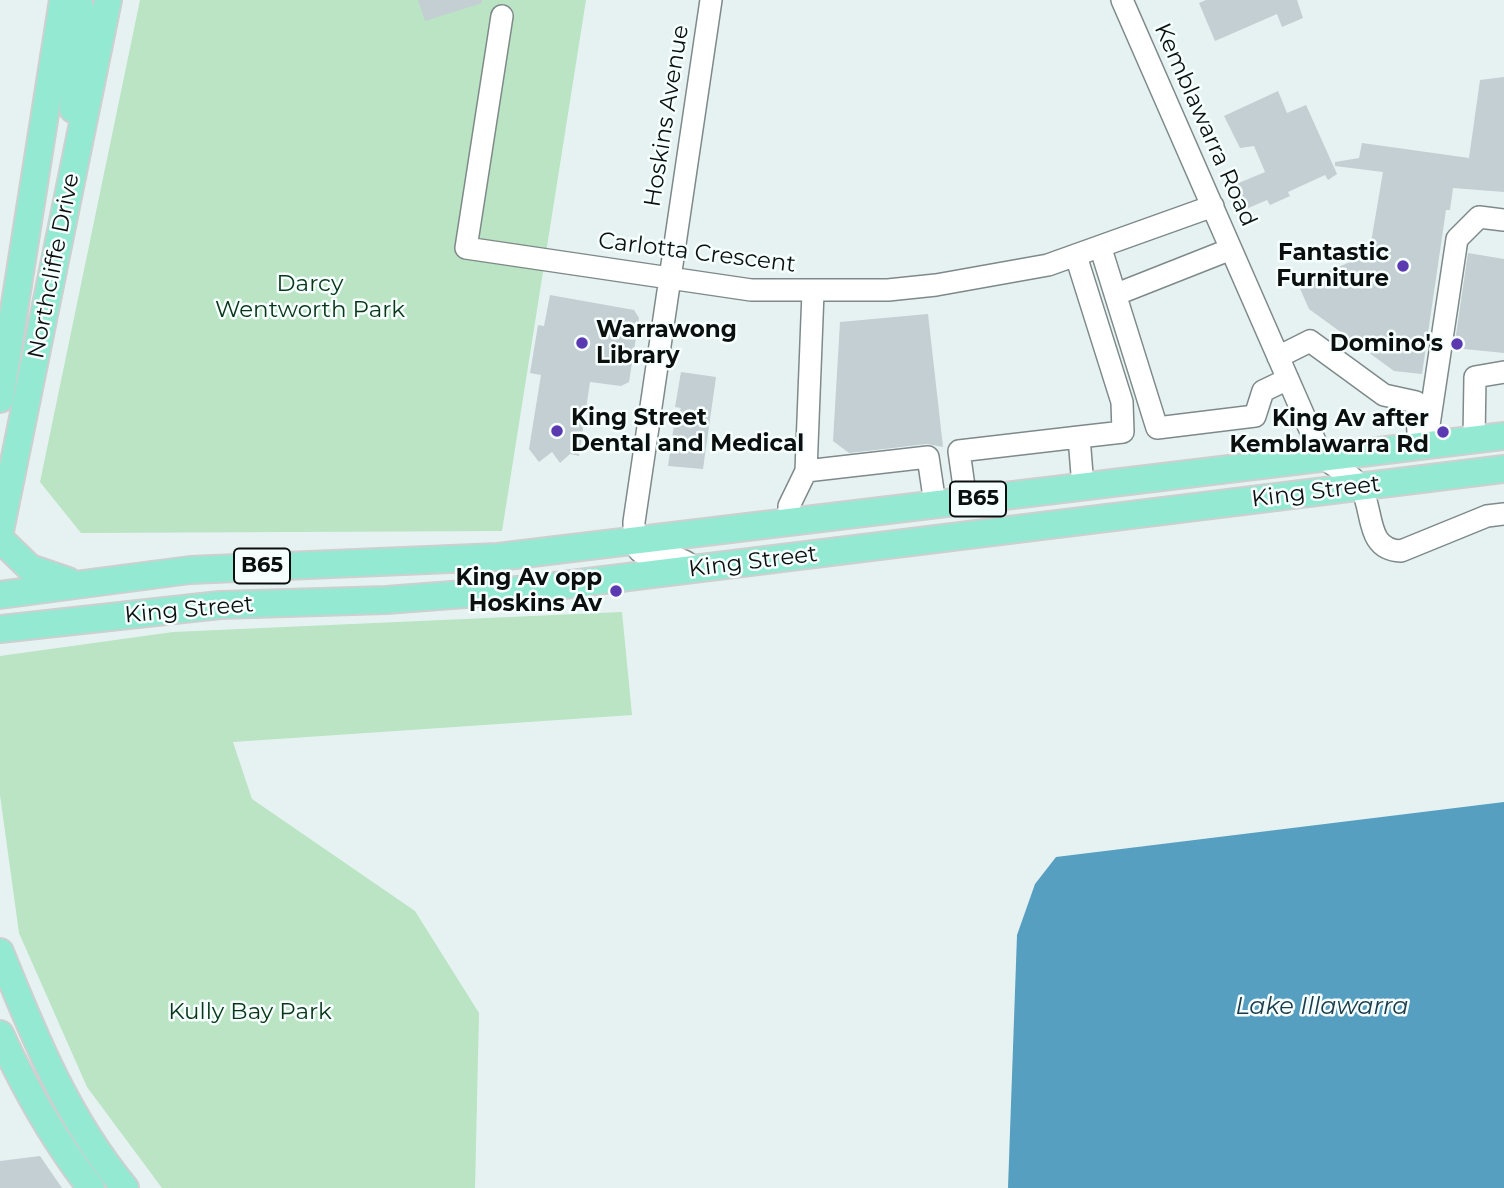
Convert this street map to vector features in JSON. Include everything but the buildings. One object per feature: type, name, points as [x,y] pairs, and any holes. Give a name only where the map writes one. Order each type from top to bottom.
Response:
[{"type":"main road","name":"Northcliffe Drive","points":[[0,399],[63,0]]},
{"type":"main road","points":[[74,165],[74,66],[81,11],[78,0]]},
{"type":"main road","name":"Northcliffe Drive","points":[[0,531],[108,0]]},
{"type":"main road","name":"King Street","points":[[0,595],[76,583],[241,567],[464,559],[1504,436]]},
{"type":"main road","name":"King Street","points":[[0,629],[220,605],[487,594],[1504,469]]},
{"type":"main road","points":[[0,539],[30,568],[76,583]]},
{"type":"main road","points":[[0,952],[40,1052],[98,1155],[125,1188]]},
{"type":"main road","points":[[0,1034],[19,1076],[60,1148],[91,1188]]},
{"type":"street","name":"Hoskins Avenue","points":[[634,540],[634,522],[711,0]]},
{"type":"street","name":"Kemblawarra Road","points":[[1122,0],[1322,457],[1361,487]]},
{"type":"street","name":"Carlotta Crescent","points":[[502,16],[466,248],[669,280],[751,290],[813,292],[936,285],[1025,270],[1101,249],[1213,206]]},
{"type":"street","points":[[1426,445],[1457,239],[1479,217],[1504,220]]},
{"type":"street","points":[[1101,249],[1157,428],[1255,416],[1263,391],[1288,379]]},
{"type":"street","points":[[1117,294],[1231,249]]},
{"type":"street","points":[[965,501],[959,451],[1123,432],[1122,402],[1076,257]]},
{"type":"street","points":[[789,522],[789,506],[806,471],[813,292]]},
{"type":"street","points":[[1278,357],[1310,341],[1384,395],[1416,402],[1418,432],[1426,445]]},
{"type":"street","points":[[1474,439],[1475,377],[1504,372]]},
{"type":"street","points":[[1079,437],[1083,486]]},
{"type":"street","points":[[806,471],[928,457],[935,504]]},
{"type":"street","points":[[1361,487],[1374,534],[1390,551],[1401,551],[1487,516],[1504,514]]},
{"type":"street","points":[[634,540],[642,554],[650,558],[682,559],[697,569]]},
{"type":"green space","name":"Darcy Wentworth Park","points":[[140,0],[586,0],[502,531],[81,533],[40,482]]},
{"type":"green space","name":"Kully Bay Park","points":[[622,612],[632,715],[233,742],[252,799],[415,911],[479,1013],[475,1188],[162,1188],[87,1087],[19,933],[0,795],[0,656],[173,632]]},
{"type":"water","name":"Lake Illawarra","points":[[1504,802],[1504,1188],[1008,1188],[1017,935],[1035,884],[1056,857]]},
{"type":"place","name":"Fantastic Furniture","points":[[1403,266]]},
{"type":"place","name":"Warrawong Library","points":[[582,343]]},
{"type":"place","name":"Domino's","points":[[1457,344]]},
{"type":"place","name":"King Street Dental and Medical","points":[[557,431]]},
{"type":"place","name":"King Av after Kemblawarra Rd","points":[[1443,432]]},
{"type":"place","name":"King Av opp Hoskins Av","points":[[616,591]]}]
